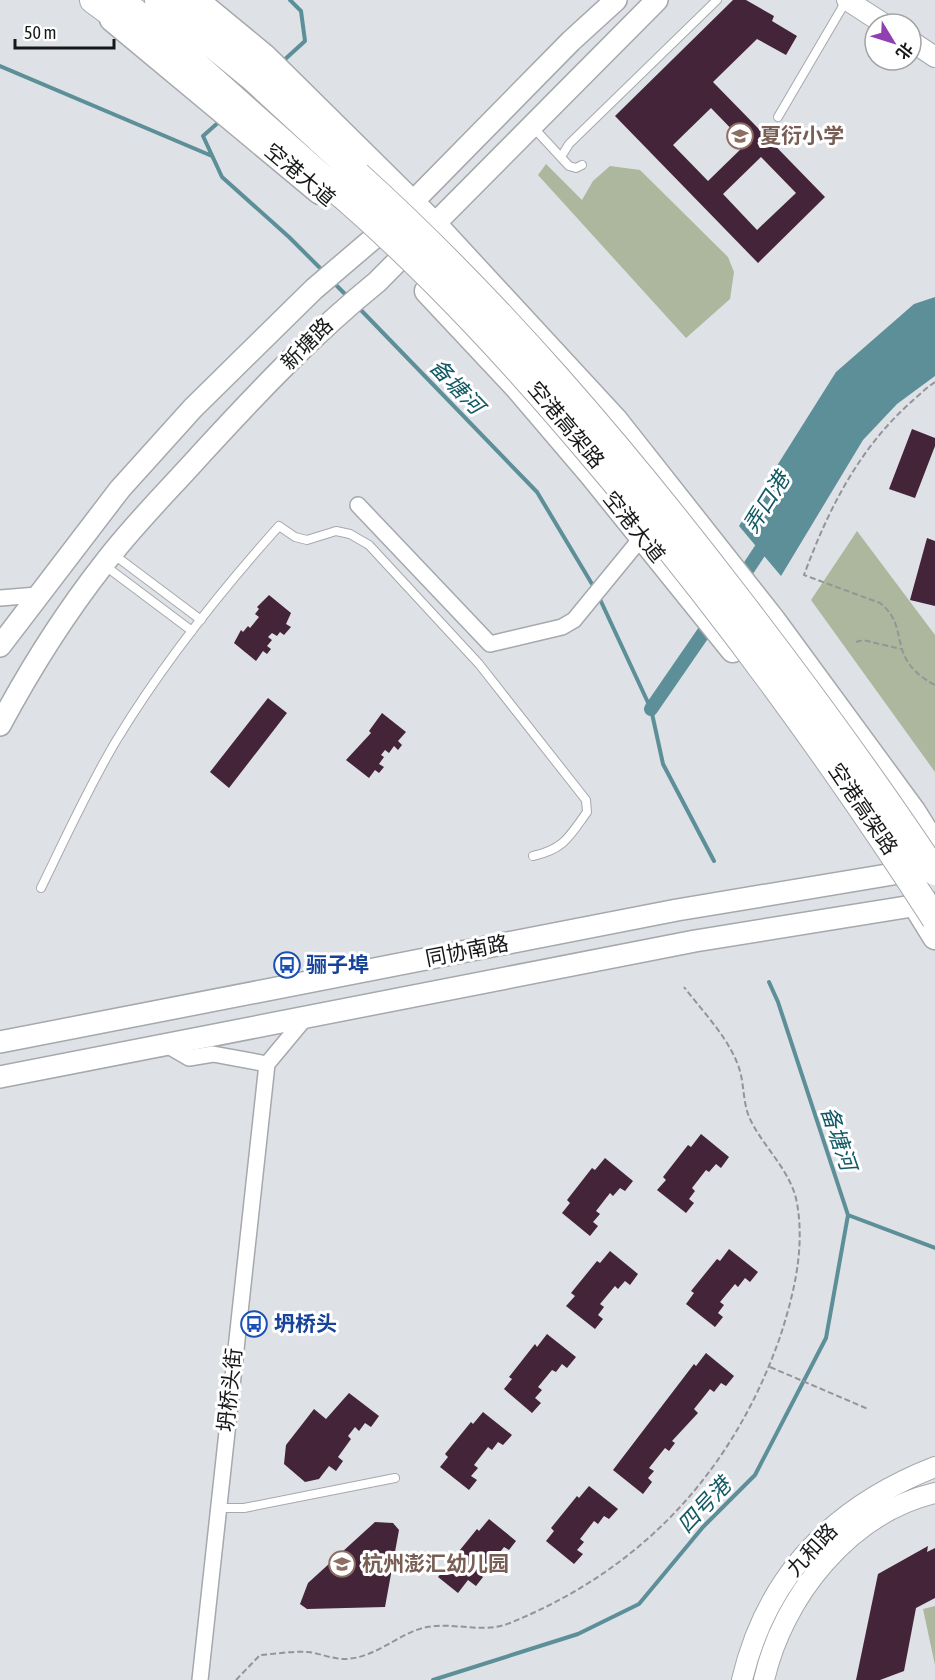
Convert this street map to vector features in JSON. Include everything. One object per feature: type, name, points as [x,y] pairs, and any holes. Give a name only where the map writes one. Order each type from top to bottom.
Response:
[{"type":"highway","points":[[91,0],[234,114]]},
{"type":"highway","name":"空港高架路","points":[[120,0],[148,22],[234,114],[394,240],[519,369],[644,516],[760,664],[860,802],[929,909]]},
{"type":"highway","name":"空港高架路","points":[[158,0],[269,71],[410,222],[538,354],[660,496],[880,790],[935,872]]},
{"type":"highway","points":[[190,0],[269,71]]},
{"type":"main road","points":[[196,0],[434,224],[616,421],[773,621],[935,846]]},
{"type":"main road","name":"新塘路","points":[[0,646],[120,489],[193,408],[314,288],[374,238],[412,202],[571,41],[616,0]]},
{"type":"main road","name":"新塘路","points":[[0,725],[20,687],[73,604],[108,559],[227,425],[338,314],[397,261],[657,0]]},
{"type":"main road","name":"空港大道","points":[[234,114],[374,238],[517,387],[744,664],[896,874],[929,909],[935,937]]},
{"type":"main road","name":"同协南路","points":[[0,1042],[677,910],[935,866]]},
{"type":"main road","name":"同协南路","points":[[0,1077],[695,941],[929,909]]},
{"type":"street","points":[[847,0],[866,12]]},
{"type":"street","points":[[358,504],[490,644],[562,627],[579,613],[642,537]]},
{"type":"street","points":[[0,597],[37,595]]},
{"type":"street","points":[[165,1044],[189,1058],[213,1054],[267,1064],[307,1016]]},
{"type":"street","name":"坍桥头街","points":[[200,1680],[267,1064]]},
{"type":"street","name":"九和路","points":[[742,1680],[751,1649],[771,1601],[786,1577],[809,1550],[837,1522],[862,1503],[935,1467]]},
{"type":"street","name":"九和路","points":[[764,1680],[776,1645],[800,1597],[819,1569],[848,1539],[877,1516],[902,1503],[935,1493]]},
{"type":"lane","points":[[561,157],[570,144],[717,0]]},
{"type":"lane","points":[[778,117],[847,0]]},
{"type":"lane","points":[[531,126],[569,166],[576,168],[582,165]]},
{"type":"lane","points":[[41,888],[80,807],[116,741],[192,631],[279,526],[295,537],[307,540],[336,531],[350,534],[369,544],[479,664],[586,800],[587,812],[569,837],[553,851],[532,856]]},
{"type":"lane","points":[[108,559],[201,620]]},
{"type":"lane","points":[[108,559],[192,631]]},
{"type":"lane","points":[[217,1508],[244,1508],[395,1478]]},
{"type":"path","points":[[935,382],[888,423],[852,471],[821,530],[804,575],[885,607],[894,621],[901,648],[909,666],[919,676],[935,685]]},
{"type":"path","points":[[856,642],[863,640],[901,648]]},
{"type":"path","points":[[236,1680],[260,1655],[304,1652],[344,1659],[372,1652],[425,1627],[501,1626],[568,1595],[614,1565],[675,1516],[727,1450],[770,1367],[789,1311],[797,1276],[800,1236],[796,1200],[782,1167],[750,1120],[741,1074],[728,1045],[684,987]]},
{"type":"path","points":[[770,1367],[868,1409]]},
{"type":"green space","points":[[546,164],[582,200],[593,181],[610,166],[640,170],[728,257],[734,272],[730,299],[686,338],[538,175]]},
{"type":"green space","points":[[857,531],[935,635],[935,772],[811,600]]},
{"type":"green space","points":[[935,1606],[935,1665],[923,1609]]},
{"type":"water","points":[[935,297],[935,376],[897,404],[863,440],[781,576],[739,526],[836,372],[914,304]]},
{"type":"building","points":[[733,0],[746,0],[774,16],[772,21],[797,36],[786,55],[757,39],[713,82],[825,197],[758,263],[615,116]],"holes":[[[711,108],[746,144],[708,181],[673,145]],[[761,157],[796,193],[757,230],[723,194]]]},
{"type":"building","points":[[912,429],[935,438],[935,446],[915,498],[889,489]]},
{"type":"building","points":[[927,538],[935,541],[935,606],[910,600]]},
{"type":"building","points":[[269,595],[291,613],[286,624],[291,627],[284,635],[280,632],[277,636],[272,633],[268,637],[272,640],[267,646],[271,649],[267,654],[263,651],[256,661],[234,643],[241,630],[243,632],[248,626],[250,628],[259,617],[255,614],[259,609],[257,607]]},
{"type":"building","points":[[268,698],[287,713],[229,788],[210,772]]},
{"type":"building","points":[[382,713],[406,732],[398,741],[402,745],[398,750],[394,746],[389,753],[385,750],[381,755],[384,757],[379,764],[384,767],[379,773],[375,770],[369,778],[346,760],[371,733],[369,731]]},
{"type":"building","points":[[701,1134],[729,1157],[721,1168],[716,1164],[709,1172],[706,1170],[692,1188],[695,1191],[689,1199],[694,1203],[686,1213],[657,1190],[666,1180],[663,1177],[688,1145],[691,1147]]},
{"type":"building","points":[[605,1158],[633,1181],[625,1191],[620,1188],[613,1196],[610,1193],[596,1211],[600,1214],[593,1222],[598,1226],[590,1236],[562,1213],[570,1203],[567,1200],[592,1168],[595,1170]]},
{"type":"building","points":[[729,1249],[758,1272],[750,1282],[745,1278],[738,1287],[735,1284],[720,1302],[724,1305],[718,1313],[723,1317],[715,1327],[686,1304],[694,1293],[691,1291],[717,1259],[720,1261]]},
{"type":"building","points":[[610,1251],[638,1274],[630,1285],[625,1281],[618,1289],[615,1286],[600,1304],[604,1307],[598,1315],[603,1319],[595,1329],[566,1306],[575,1296],[571,1293],[597,1261],[600,1263]]},
{"type":"building","points":[[547,1334],[576,1357],[567,1368],[562,1364],[556,1372],[552,1370],[538,1387],[542,1390],[535,1398],[541,1403],[532,1413],[504,1389],[512,1379],[509,1377],[535,1344],[537,1347]]},
{"type":"building","points":[[706,1353],[734,1376],[726,1386],[721,1383],[714,1392],[710,1389],[694,1409],[698,1413],[672,1441],[675,1443],[669,1451],[665,1448],[649,1468],[654,1471],[648,1478],[652,1482],[643,1494],[613,1470],[694,1364],[696,1366]]},
{"type":"building","points":[[349,1393],[379,1416],[371,1427],[365,1423],[359,1431],[355,1427],[348,1436],[351,1439],[338,1457],[343,1461],[336,1471],[329,1466],[319,1479],[305,1482],[284,1464],[286,1445],[314,1409],[326,1419]]},
{"type":"building","points":[[483,1412],[512,1435],[503,1445],[498,1442],[492,1450],[488,1447],[474,1465],[478,1468],[471,1476],[477,1480],[469,1490],[440,1467],[448,1457],[445,1454],[471,1422],[473,1424]]},
{"type":"building","points":[[589,1486],[618,1509],[609,1519],[604,1516],[598,1524],[594,1521],[580,1539],[584,1542],[577,1550],[583,1554],[574,1564],[546,1541],[554,1531],[551,1528],[577,1496],[579,1498]]},
{"type":"building","points":[[489,1519],[516,1541],[509,1550],[504,1547],[497,1556],[495,1554],[479,1574],[483,1577],[476,1586],[468,1580],[458,1593],[438,1577],[477,1529],[479,1531]]},
{"type":"building","points":[[375,1522],[393,1523],[399,1530],[385,1607],[307,1609],[300,1604],[308,1583]]},
{"type":"building","points":[[928,1546],[927,1552],[935,1548],[935,1598],[916,1608],[904,1671],[880,1680],[856,1680],[878,1574]]},
{"type":"waterway","name":"备塘河","points":[[282,62],[305,41],[301,11],[290,0]]},
{"type":"waterway","points":[[0,66],[212,156]]},
{"type":"waterway","name":"备塘河","points":[[220,121],[203,136],[222,177],[323,271]]},
{"type":"waterway","name":"备塘河","points":[[332,281],[348,297]]},
{"type":"waterway","name":"备塘河","points":[[358,307],[537,492],[595,589]]},
{"type":"waterway","name":"弄口港","points":[[738,584],[769,537]]},
{"type":"waterway","name":"备塘河","points":[[598,595],[651,709],[663,764],[714,861]]},
{"type":"waterway","name":"弄口港","points":[[651,709],[713,619]]},
{"type":"waterway","name":"四号港","points":[[433,1680],[578,1634],[639,1604],[703,1527],[755,1475],[826,1338],[848,1215],[778,1002],[769,982]]},
{"type":"waterway","name":"备塘河","points":[[848,1215],[935,1248]]},
{"type":"place","name":"夏衍小学","points":[[740,136]]},
{"type":"place","name":"骊子埠","points":[[287,965]]},
{"type":"place","name":"坍桥头","points":[[254,1324]]},
{"type":"place","name":"杭州澎汇幼儿园","points":[[342,1564]]}]
